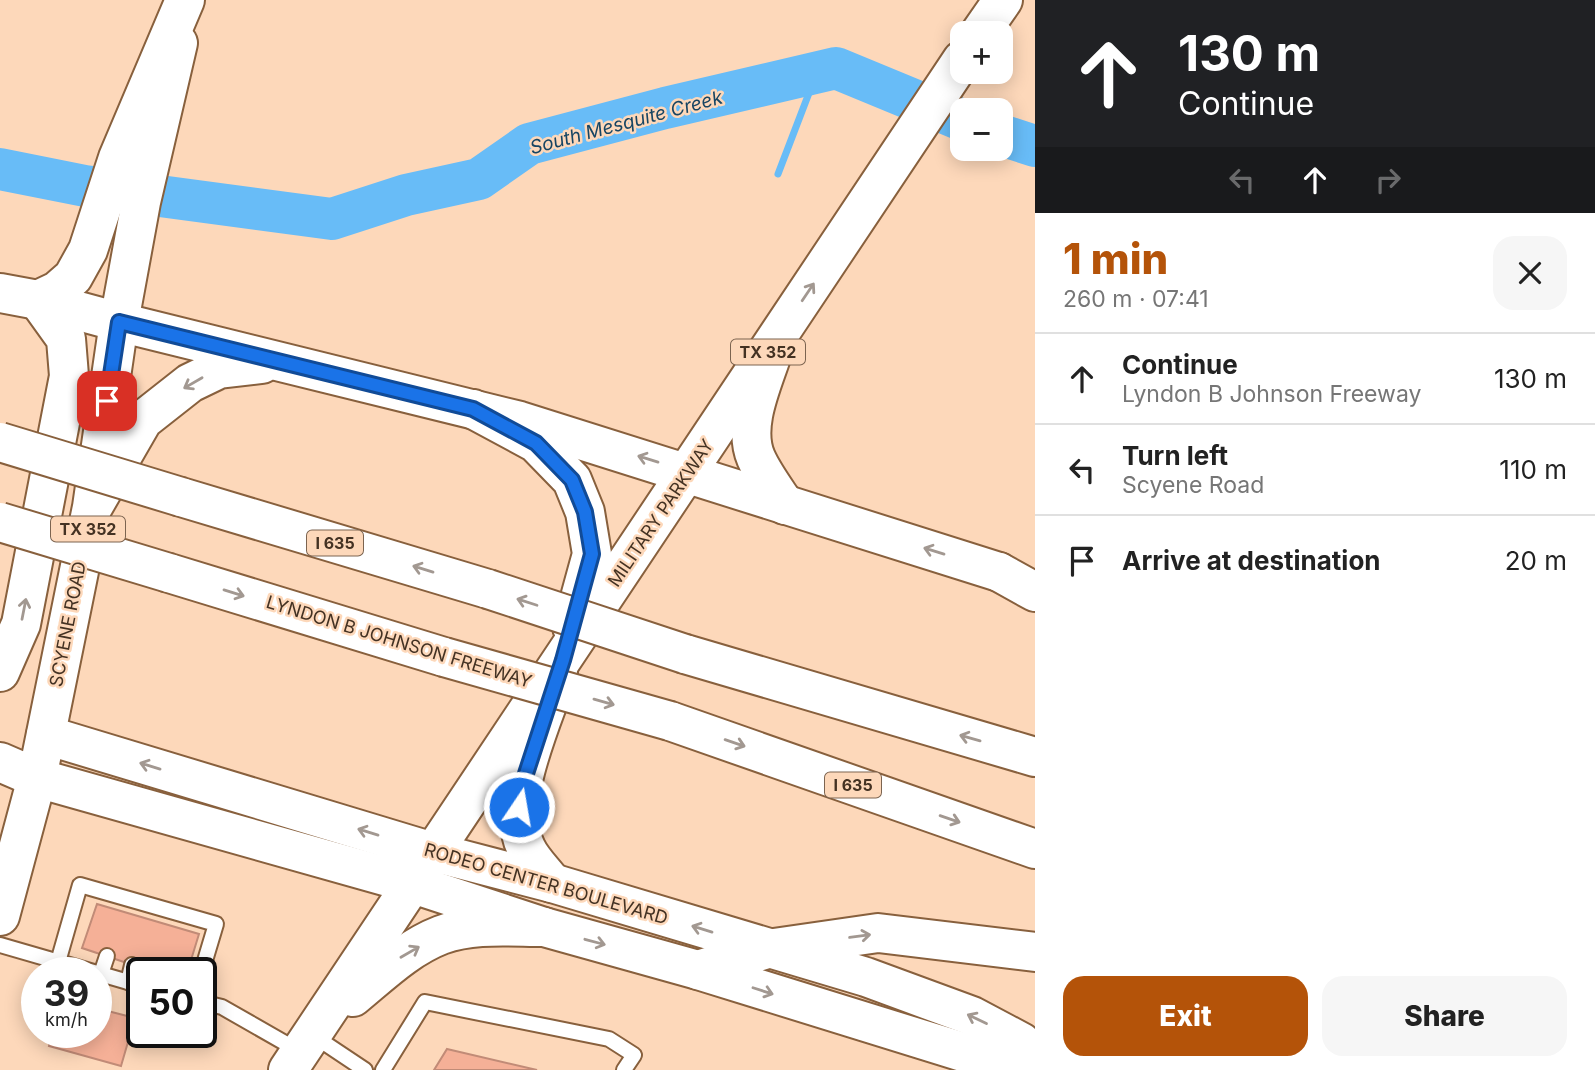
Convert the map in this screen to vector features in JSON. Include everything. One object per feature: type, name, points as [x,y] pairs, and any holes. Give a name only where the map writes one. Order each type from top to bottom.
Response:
[{"type":"main road","points":[[38,300],[57,291],[73,277],[88,250],[118,158],[156,91],[187,0]]},
{"type":"main road","points":[[989,21],[1003,0]]},
{"type":"main road","name":"MILITARY PARKWAY","points":[[305,1046],[950,78]]},
{"type":"main road","name":"SCYENE ROAD","points":[[0,916],[11,841],[37,778],[92,507],[156,91]]},
{"type":"main road","points":[[0,293],[38,300],[122,306],[282,361],[473,409],[689,471],[785,505],[999,572],[1035,592]]},
{"type":"main road","points":[[0,672],[22,624],[69,376],[66,340],[38,300]]},
{"type":"main road","points":[[776,340],[754,414],[751,437],[756,457],[785,505]]},
{"type":"main road","points":[[92,507],[143,420],[190,383],[219,369],[282,361]]},
{"type":"main road","points":[[473,409],[536,443],[572,480],[585,512],[592,554],[563,660],[520,792],[518,823],[526,849],[552,883]]},
{"type":"main road","name":"I 635","points":[[0,442],[488,589],[685,654],[1035,757]]},
{"type":"main road","name":"LYNDON B JOHNSON FREEWAY","points":[[0,522],[444,657],[670,721],[1035,849]]},
{"type":"main road","name":"RODEO CENTER BOULEVARD","points":[[46,735],[433,852],[552,883],[866,977],[972,1016],[1021,1042],[1035,1055]]},
{"type":"main road","points":[[0,762],[37,778],[413,884],[544,927],[698,970],[982,1058],[1035,1064]]},
{"type":"main road","points":[[305,1046],[403,956],[441,935],[484,927],[544,927]]},
{"type":"main road","points":[[698,970],[767,949],[878,933],[1035,952]]},
{"type":"lane","points":[[59,957],[80,884],[123,904],[149,912],[176,919],[216,924],[206,957]]},
{"type":"lane","points":[[0,945],[41,957]]},
{"type":"lane","points":[[383,1070],[425,1002],[609,1039],[634,1055],[624,1070]]},
{"type":"lane","points":[[217,1006],[365,1070]]},
{"type":"building","points":[[97,904],[199,934],[192,957],[126,957],[126,963],[82,948]]},
{"type":"building","points":[[112,1012],[126,1016],[126,1048],[121,1066],[56,1048],[112,1048]]},
{"type":"building","points":[[447,1049],[537,1070],[434,1070]]},
{"type":"waterway","name":"South Mesquite Creek","points":[[0,169],[85,186],[332,219],[406,195],[479,179],[529,144],[665,108],[836,68],[950,115]]},
{"type":"waterway","points":[[778,174],[809,93],[846,72]]},
{"type":"waterway","name":"South Mesquite Creek","points":[[1013,139],[1035,146]]},
{"type":"route","points":[[107,401],[119,322],[473,409],[536,443],[554,460],[572,480],[585,512],[592,554],[563,660],[520,792],[519,807]]}]
